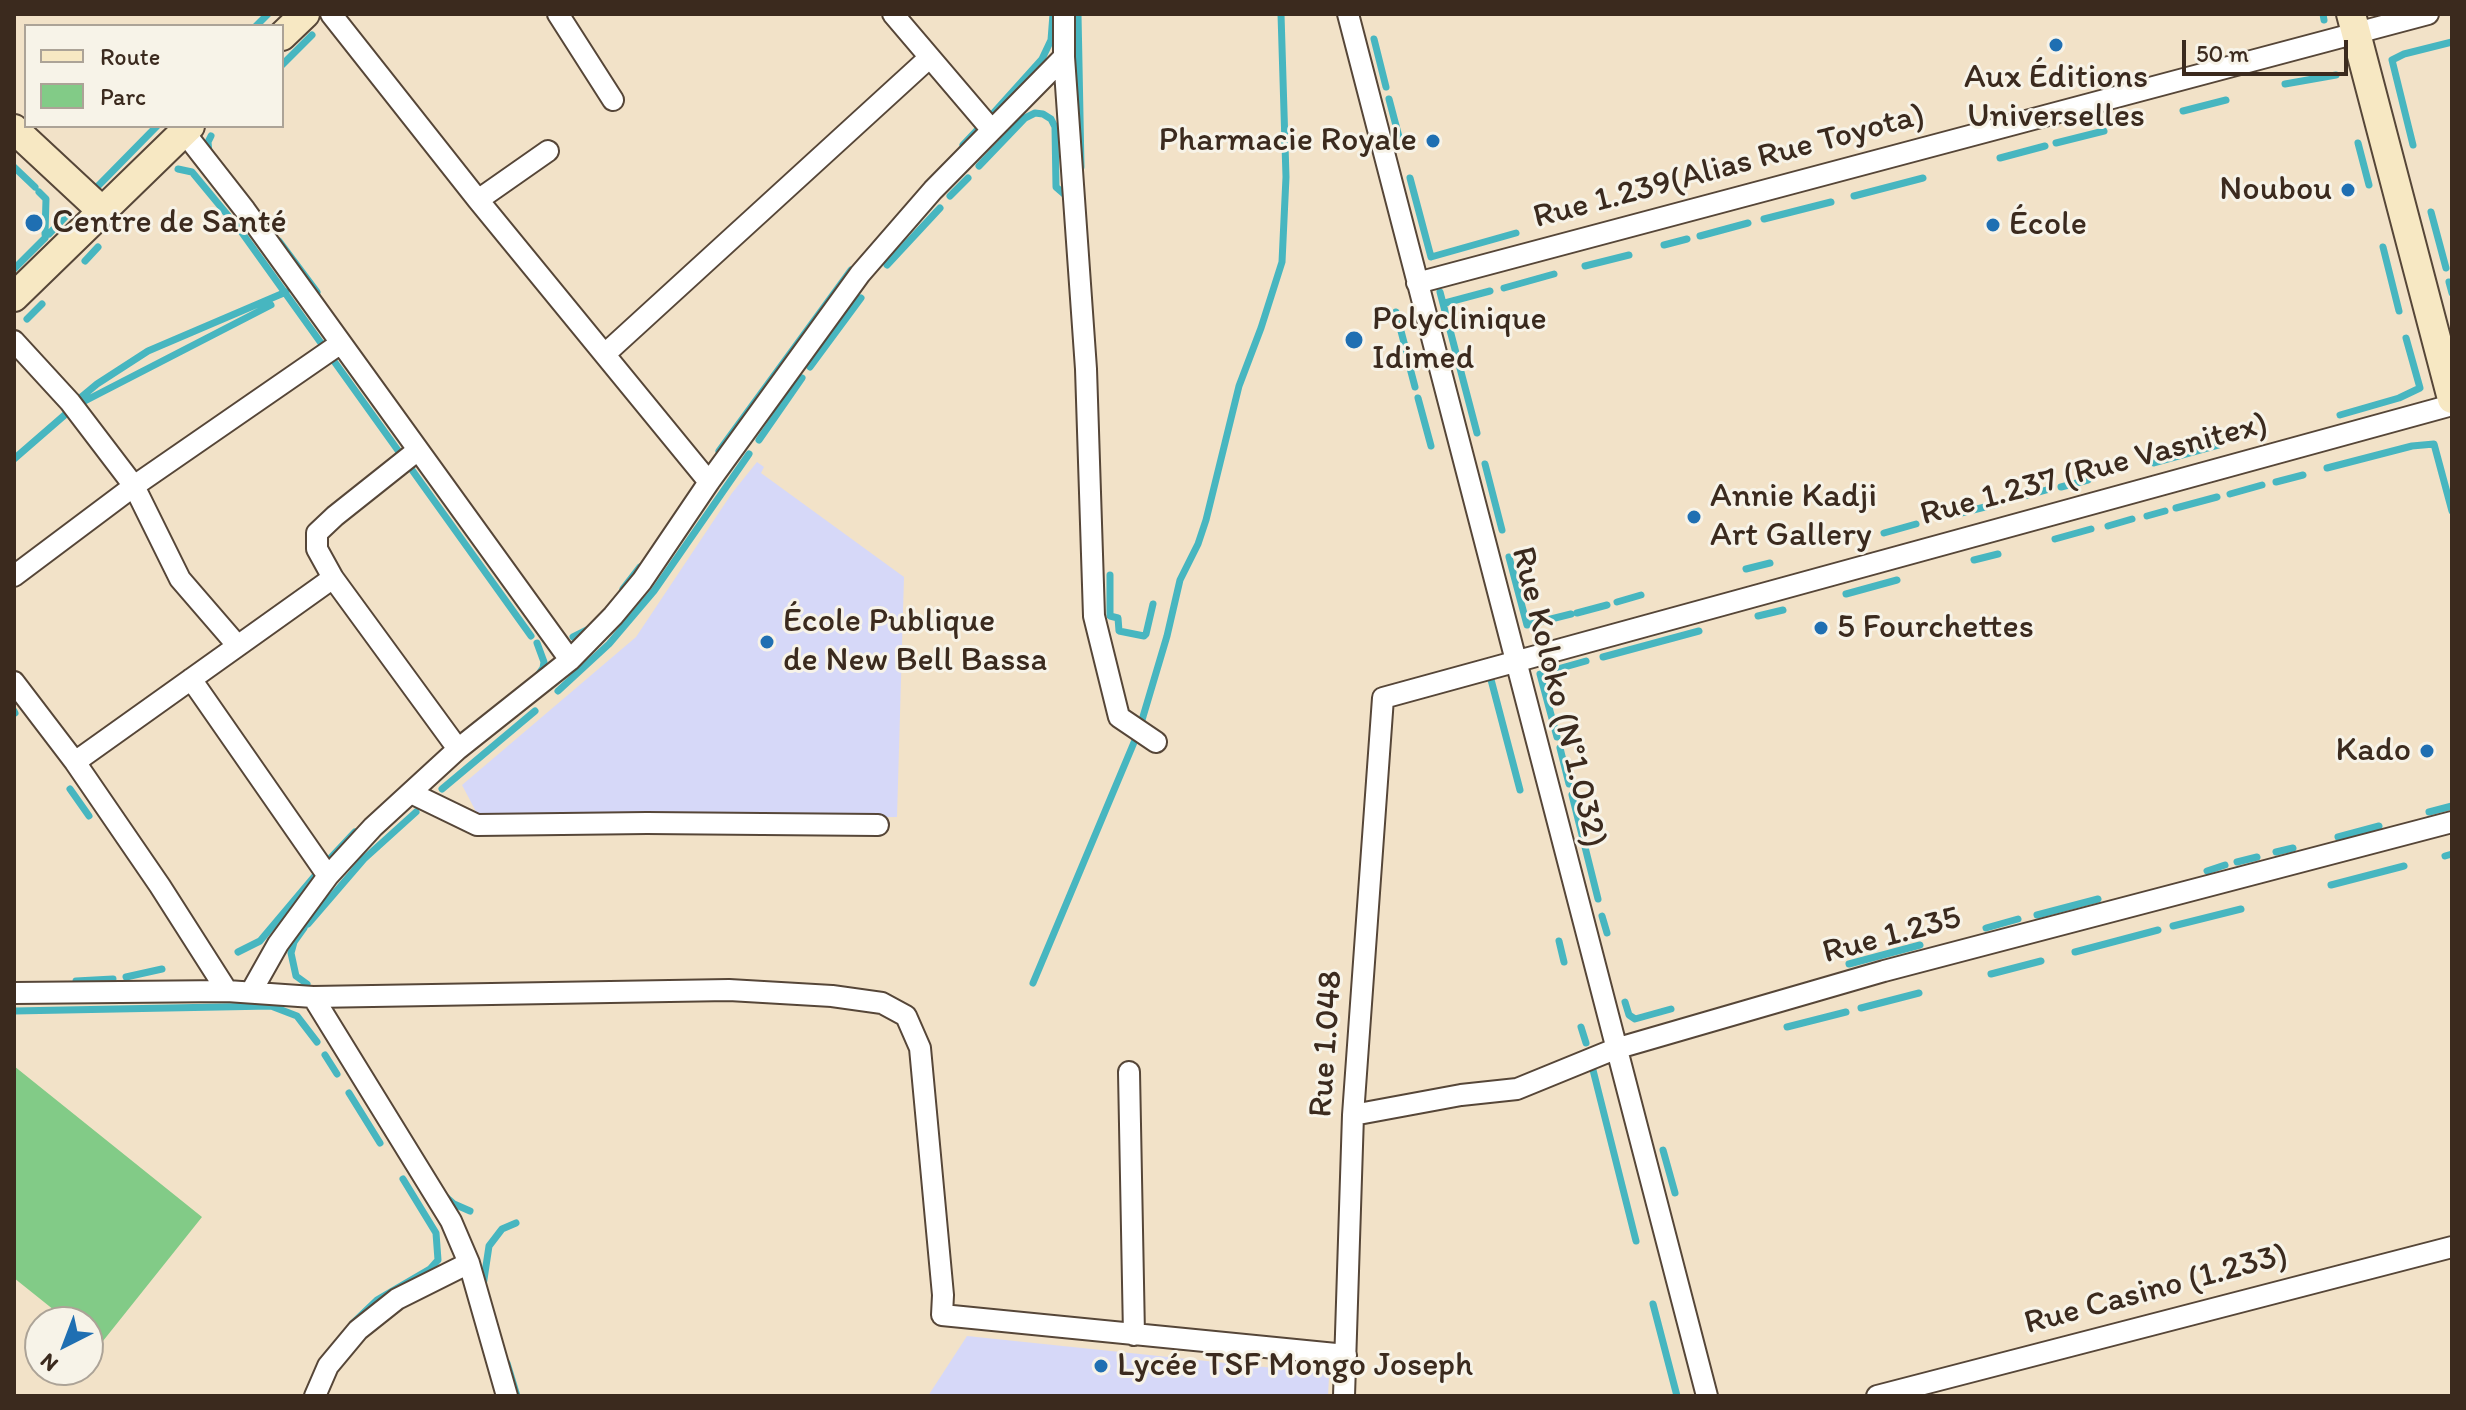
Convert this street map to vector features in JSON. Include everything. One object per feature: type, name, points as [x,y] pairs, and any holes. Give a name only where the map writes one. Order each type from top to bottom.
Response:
[{"type":"main road","points":[[284,34],[305,14]]},
{"type":"main road","points":[[2354,24],[2452,402]]},
{"type":"main road","points":[[14,129],[101,210]]},
{"type":"main road","points":[[14,297],[187,129]]},
{"type":"street","points":[[331,14],[478,200],[709,482]]},
{"type":"street","points":[[558,14],[613,100]]},
{"type":"street","points":[[893,14],[991,129]]},
{"type":"street","points":[[1064,14],[1064,57],[1086,369],[1094,616],[1119,717],[1156,742]]},
{"type":"street","name":"Rue Koloko (N°1.032)","points":[[1348,14],[1707,1396]]},
{"type":"street","name":"Rue 1.239(Alias Rue Toyota)","points":[[1417,283],[2354,24],[2428,14]]},
{"type":"street","points":[[251,992],[278,944],[328,876],[373,827],[458,749],[570,660],[613,616],[642,581],[709,482],[860,274],[991,129],[1064,57]]},
{"type":"street","points":[[605,354],[929,58]]},
{"type":"street","points":[[187,129],[570,660]]},
{"type":"street","points":[[478,200],[548,151]]},
{"type":"street","points":[[14,341],[70,402],[134,486],[180,579],[237,645]]},
{"type":"street","points":[[14,576],[134,486],[341,343]]},
{"type":"street","name":"Rue 1.237 (Rue Vasnitex)","points":[[1383,698],[2452,402]]},
{"type":"street","points":[[418,450],[317,533],[317,549],[333,578],[458,749]]},
{"type":"street","points":[[75,762],[333,578]]},
{"type":"street","points":[[191,679],[328,876]]},
{"type":"street","points":[[14,682],[75,762],[227,991]]},
{"type":"street","name":"Rue 1.048","points":[[1344,1396],[1353,1115],[1383,698]]},
{"type":"street","points":[[411,793],[477,825],[878,825]]},
{"type":"street","name":"Rue 1.235","points":[[1353,1115],[1461,1095],[1517,1089],[1615,1049],[1884,971],[2452,822]]},
{"type":"street","points":[[14,993],[227,991],[313,997],[729,990],[832,996],[882,1003],[906,1016],[920,1048],[943,1295],[942,1315],[1346,1355]]},
{"type":"street","points":[[313,997],[451,1221],[469,1263],[507,1396]]},
{"type":"street","points":[[1129,1072],[1134,1335]]},
{"type":"street","name":"Rue Casino (1.233)","points":[[1877,1396],[2452,1247]]},
{"type":"street","points":[[315,1396],[328,1366],[358,1330],[397,1299],[469,1263]]},
{"type":"shaded area","name":"École Publique de New Bell Bassa","points":[[757,462],[764,467],[761,473],[904,577],[897,817],[482,823],[462,785],[636,637],[732,493]]},
{"type":"shaded area","name":"Lycée TSF Mongo Joseph","points":[[967,1336],[1322,1373],[1329,1377],[1328,1396],[928,1396]]},
{"type":"green space","points":[[14,1066],[202,1217],[104,1340],[104,1306],[49,1306],[14,1278]]},
{"type":"waterway","points":[[258,24],[268,14]]},
{"type":"waterway","points":[[988,119],[1042,59],[1051,40],[1053,14]]},
{"type":"waterway","points":[[1078,14],[1081,167]]},
{"type":"waterway","points":[[1142,720],[1180,580],[1206,520],[1239,386],[1282,262],[1286,177],[1281,14]]},
{"type":"waterway","points":[[2323,14],[2324,20]]},
{"type":"waterway","points":[[284,63],[312,35]]},
{"type":"waterway","points":[[1374,39],[1386,87]]},
{"type":"waterway","points":[[2413,145],[2392,60],[2452,42]]},
{"type":"waterway","points":[[2285,84],[2336,75]]},
{"type":"waterway","points":[[1389,99],[1399,137]]},
{"type":"waterway","points":[[2183,111],[2226,100]]},
{"type":"waterway","points":[[979,166],[1025,118],[1035,113],[1043,114],[1051,119],[1055,127],[1056,187],[1071,200]]},
{"type":"waterway","points":[[963,145],[982,125]]},
{"type":"waterway","points":[[98,186],[155,128]]},
{"type":"waterway","points":[[2056,143],[2104,131]]},
{"type":"waterway","points":[[209,153],[211,136]]},
{"type":"waterway","points":[[2358,143],[2369,185]]},
{"type":"waterway","points":[[2000,158],[2045,146]]},
{"type":"waterway","points":[[14,167],[35,187]]},
{"type":"waterway","points":[[178,169],[192,172],[240,230],[531,636]]},
{"type":"waterway","points":[[950,196],[968,178]]},
{"type":"waterway","points":[[1410,178],[1431,257],[1516,233]]},
{"type":"waterway","points":[[1854,196],[1923,178]]},
{"type":"waterway","points":[[39,192],[46,199],[45,234]]},
{"type":"waterway","points":[[1764,219],[1831,202]]},
{"type":"waterway","points":[[887,265],[940,208]]},
{"type":"waterway","points":[[2431,212],[2446,268]]},
{"type":"waterway","points":[[49,234],[66,216]]},
{"type":"waterway","points":[[1700,236],[1748,223]]},
{"type":"waterway","points":[[14,269],[45,238]]},
{"type":"waterway","points":[[1664,245],[1687,239]]},
{"type":"waterway","points":[[279,241],[317,292]]},
{"type":"waterway","points":[[85,261],[98,247]]},
{"type":"waterway","points":[[2383,247],[2399,311]]},
{"type":"waterway","points":[[1585,266],[1629,255]]},
{"type":"waterway","points":[[719,451],[851,270]]},
{"type":"waterway","points":[[1504,288],[1554,274]]},
{"type":"waterway","points":[[2449,282],[2452,293]]},
{"type":"waterway","points":[[1445,303],[1490,291]]},
{"type":"waterway","points":[[73,404],[97,384],[148,351],[286,292]]},
{"type":"waterway","points":[[1440,292],[1477,433]]},
{"type":"waterway","points":[[810,367],[861,298]]},
{"type":"waterway","points":[[27,319],[42,304]]},
{"type":"waterway","points":[[77,405],[271,305]]},
{"type":"waterway","points":[[1396,312],[1407,354]]},
{"type":"waterway","points":[[2340,415],[2399,398],[2420,388],[2406,338]]},
{"type":"waterway","points":[[1410,368],[1415,387]]},
{"type":"waterway","points":[[759,440],[802,378]]},
{"type":"waterway","points":[[1418,398],[1431,446]]},
{"type":"waterway","points":[[14,459],[67,413]]},
{"type":"waterway","points":[[2327,468],[2412,446],[2434,444],[2452,511]]},
{"type":"waterway","points":[[2154,463],[2219,445]]},
{"type":"waterway","points":[[558,691],[609,644],[654,591],[749,454]]},
{"type":"waterway","points":[[1485,464],[1502,530]]},
{"type":"waterway","points":[[2276,482],[2303,475]]},
{"type":"waterway","points":[[2061,487],[2088,480]]},
{"type":"waterway","points":[[2230,494],[2262,485]]},
{"type":"waterway","points":[[2021,497],[2050,489]]},
{"type":"waterway","points":[[2176,508],[2217,497]]},
{"type":"waterway","points":[[1949,516],[1997,504]]},
{"type":"waterway","points":[[2147,516],[2165,511]]},
{"type":"waterway","points":[[2108,526],[2132,519]]},
{"type":"waterway","points":[[1884,533],[1916,524]]},
{"type":"waterway","points":[[2055,539],[2091,529]]},
{"type":"waterway","points":[[1974,560],[1998,554]]},
{"type":"waterway","points":[[1509,557],[1527,625],[1571,614]]},
{"type":"waterway","points":[[1746,569],[1770,563]]},
{"type":"waterway","points":[[623,589],[640,567]]},
{"type":"waterway","points":[[1110,575],[1110,616],[1118,618],[1119,631],[1144,636],[1153,604]]},
{"type":"waterway","points":[[1846,594],[1897,580]]},
{"type":"waterway","points":[[1617,602],[1641,595]]},
{"type":"waterway","points":[[1577,613],[1607,605]]},
{"type":"waterway","points":[[1758,616],[1783,610]]},
{"type":"waterway","points":[[573,637],[589,629]]},
{"type":"waterway","points":[[1603,657],[1699,631]]},
{"type":"waterway","points":[[537,643],[544,662],[538,675]]},
{"type":"waterway","points":[[1557,737],[1540,674],[1586,661]]},
{"type":"waterway","points":[[1489,672],[1520,790]]},
{"type":"waterway","points":[[442,789],[535,711]]},
{"type":"waterway","points":[[1033,983],[1135,740]]},
{"type":"waterway","points":[[1560,748],[1569,784]]},
{"type":"waterway","points":[[70,789],[89,816]]},
{"type":"waterway","points":[[1572,795],[1598,899]]},
{"type":"waterway","points":[[2429,812],[2452,806]]},
{"type":"waterway","points":[[308,924],[364,859],[416,812]]},
{"type":"waterway","points":[[2338,837],[2379,826]]},
{"type":"waterway","points":[[325,864],[355,832]]},
{"type":"waterway","points":[[2276,852],[2293,848]]},
{"type":"waterway","points":[[2445,856],[2452,854]]},
{"type":"waterway","points":[[2237,862],[2257,857]]},
{"type":"waterway","points":[[2207,871],[2225,865]]},
{"type":"waterway","points":[[2331,885],[2404,866]]},
{"type":"waterway","points":[[238,952],[260,941],[319,871]]},
{"type":"waterway","points":[[2037,915],[2098,899]]},
{"type":"waterway","points":[[2173,926],[2241,909]]},
{"type":"waterway","points":[[1602,916],[1607,933]]},
{"type":"waterway","points":[[1986,928],[2018,919]]},
{"type":"waterway","points":[[304,928],[294,942],[291,953],[296,976],[307,984]]},
{"type":"waterway","points":[[2075,952],[2158,930]]},
{"type":"waterway","points":[[1559,941],[1564,962]]},
{"type":"waterway","points":[[1849,964],[1920,945]]},
{"type":"waterway","points":[[1991,974],[2041,961]]},
{"type":"waterway","points":[[126,977],[162,969]]},
{"type":"waterway","points":[[76,981],[113,979]]},
{"type":"waterway","points":[[1861,1008],[1919,993]]},
{"type":"waterway","points":[[1625,1002],[1629,1015],[1635,1019],[1671,1009]]},
{"type":"waterway","points":[[14,1011],[271,1006],[297,1016],[317,1042]]},
{"type":"waterway","points":[[1787,1027],[1846,1012]]},
{"type":"waterway","points":[[1581,1027],[1586,1043]]},
{"type":"waterway","points":[[325,1055],[337,1074]]},
{"type":"waterway","points":[[1592,1066],[1636,1241]]},
{"type":"waterway","points":[[349,1093],[380,1143]]},
{"type":"waterway","points":[[1663,1150],[1675,1193]]},
{"type":"waterway","points":[[353,1323],[377,1300],[430,1269],[438,1260],[436,1233],[403,1179]]},
{"type":"waterway","points":[[445,1196],[470,1211]]},
{"type":"waterway","points":[[483,1286],[489,1246],[502,1229],[516,1223]]},
{"type":"waterway","points":[[1653,1304],[1677,1396]]},
{"type":"waterway","points":[[507,1363],[517,1396]]},
{"type":"place","name":"Aux Éditions Universelles","points":[[2056,45]]},
{"type":"place","name":"Pharmacie Royale","points":[[1433,141]]},
{"type":"place","name":"Noubou","points":[[2348,190]]},
{"type":"place","name":"Centre de Santé","points":[[34,223]]},
{"type":"place","name":"École","points":[[1993,225]]},
{"type":"place","name":"Polyclinique Idimed","points":[[1354,340]]},
{"type":"place","name":"Annie Kadji Art Gallery","points":[[1694,517]]},
{"type":"place","name":"5 Fourchettes","points":[[1821,628]]},
{"type":"place","name":"École Publique de New Bell Bassa","points":[[767,642]]},
{"type":"place","name":"Kado","points":[[2427,751]]},
{"type":"place","name":"Lycée TSF Mongo Joseph","points":[[1101,1366]]}]
